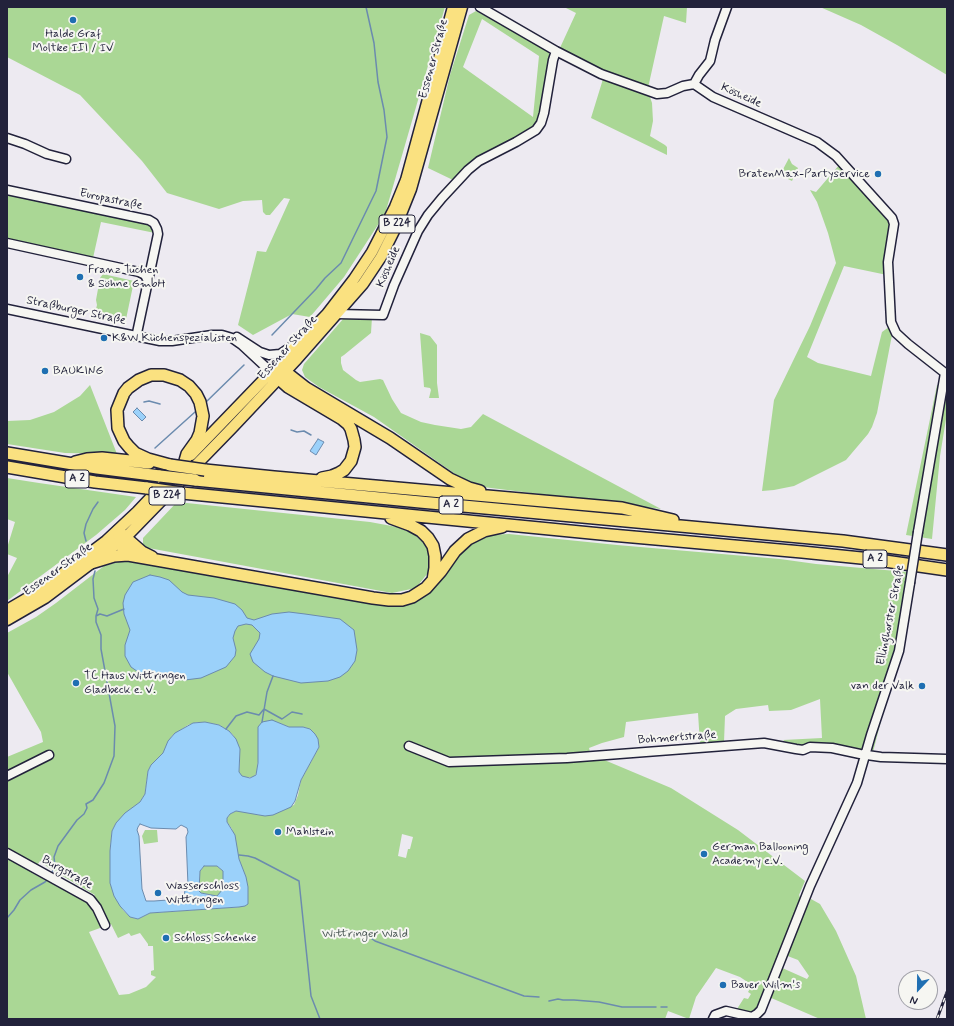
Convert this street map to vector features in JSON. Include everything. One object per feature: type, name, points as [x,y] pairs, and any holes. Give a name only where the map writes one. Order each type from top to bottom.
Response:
[{"type":"highway","points":[[274,477],[279,475],[324,478],[339,474],[351,461],[355,447],[353,435],[348,424],[300,395],[278,372]]},
{"type":"highway","points":[[278,372],[295,380],[390,438],[450,479],[470,488],[500,497]]},
{"type":"highway","points":[[170,465],[148,459],[135,453],[128,447],[118,428],[117,410],[124,393],[139,380],[151,375],[164,375],[180,380],[189,386],[196,394],[200,402],[203,416],[200,433],[187,454],[185,461]]},
{"type":"highway","name":"A 2","points":[[7,453],[195,480],[412,502],[843,541],[947,555]]},
{"type":"highway","points":[[69,463],[87,459],[102,458],[274,477],[622,508],[707,528]]},
{"type":"highway","name":"A 2","points":[[7,467],[95,482],[182,493],[802,552],[871,559],[947,570]]},
{"type":"highway","points":[[373,512],[410,525],[421,531],[428,538],[433,546],[435,556],[433,580]]},
{"type":"highway","points":[[91,563],[114,556],[128,555],[389,600],[402,600],[421,592],[442,571],[454,551],[468,539],[484,531],[512,525]]},
{"type":"highway","points":[[121,537],[124,551],[128,555]]},
{"type":"highway","points":[[121,537],[154,559]]},
{"type":"main road","name":"Essener Straße","points":[[7,620],[45,598],[91,563],[121,537],[227,434],[303,340],[339,300],[372,252],[396,207],[406,180],[453,7]]},
{"type":"main road","name":"Essener Straße","points":[[7,610],[41,590],[121,537],[185,461],[337,314],[363,284],[381,258],[395,229],[411,189],[462,7]]},
{"type":"street","points":[[480,7],[556,51],[601,74],[657,94],[667,93],[683,86],[694,84],[699,74],[710,61],[715,40],[727,7]]},
{"type":"street","name":"Kösheide","points":[[337,314],[383,315],[394,285],[418,231],[437,204],[460,178],[479,161],[536,130],[541,123],[556,51]]},
{"type":"street","name":"Kösheide","points":[[694,84],[713,97],[817,142],[825,147],[836,156],[893,221]]},
{"type":"street","points":[[7,138],[47,154],[66,159]]},
{"type":"street","name":"Europastraße","points":[[7,190],[149,220],[154,223],[158,234],[137,332],[141,337]]},
{"type":"street","name":"Ellinghorster Straße","points":[[713,1019],[716,1015],[726,1011],[752,1017],[761,1010],[810,886],[857,783],[899,651],[945,373],[908,344],[896,332],[891,322],[888,262],[893,221]]},
{"type":"street","points":[[7,244],[139,272],[145,275],[148,281]]},
{"type":"street","name":"Straßburger Straße","points":[[7,309],[141,337]]},
{"type":"street","points":[[198,337],[212,332],[225,332],[235,335],[260,352],[278,372]]},
{"type":"street","points":[[141,337],[160,341],[172,341],[222,335],[232,338],[278,372]]},
{"type":"street","points":[[260,352],[269,355],[280,354],[303,340]]},
{"type":"street","name":"Bohmertstraße","points":[[409,746],[449,762],[574,758],[764,743],[796,750],[803,750],[810,747],[832,748],[881,757],[947,759]]},
{"type":"street","points":[[7,776],[49,755]]},
{"type":"street","name":"Burgstraße","points":[[7,853],[90,899],[97,908],[104,925]]},
{"type":"green space","points":[[7,7],[445,7],[385,214],[344,277],[310,317],[292,314],[253,335],[238,325],[257,251],[266,252],[290,199],[284,198],[270,215],[266,215],[263,212],[262,200],[243,201],[219,209],[167,193],[142,161],[80,95],[7,57]]},
{"type":"green space","points":[[564,7],[687,7],[686,23],[664,16],[648,88],[604,72],[559,50],[576,13]]},
{"type":"green space","points":[[820,7],[947,7],[947,75],[861,25]]},
{"type":"green space","points":[[476,11],[549,51],[549,67],[538,124],[453,180],[428,168],[450,75],[469,15]],"holes":[[[482,19],[539,56],[533,117],[463,67]]]},
{"type":"green space","points":[[603,79],[650,97],[652,103],[653,121],[650,136],[667,147],[667,155],[591,118]]},
{"type":"green space","points":[[789,158],[792,164],[798,168],[792,181],[780,175]]},
{"type":"green space","points":[[840,164],[890,222],[887,275],[844,266],[807,357],[818,363],[871,376],[882,332],[889,327],[892,335],[877,413],[868,434],[846,460],[794,486],[762,491],[774,400],[810,326],[836,263],[828,233],[817,202],[810,190],[816,192]]},
{"type":"green space","points":[[7,193],[147,223],[154,229],[155,233],[101,222],[93,258],[7,239]]},
{"type":"green space","points":[[103,274],[134,281],[125,324],[94,317],[100,278]]},
{"type":"green space","points":[[372,317],[371,333],[341,357],[343,370],[360,382],[380,379],[383,380],[401,413],[421,422],[461,429],[471,427],[483,414],[661,509],[474,485],[465,481],[374,417],[319,387],[305,377],[302,370],[304,364],[344,318]]},
{"type":"green space","points":[[420,333],[430,336],[437,345],[437,383],[439,398],[429,398],[431,390],[430,388],[424,387]]},
{"type":"green space","points":[[947,381],[947,413],[940,456],[932,539],[906,535],[937,385],[945,386]]},
{"type":"green space","points":[[90,385],[117,454],[65,453],[7,444],[7,421],[30,420],[54,412],[80,396]]},
{"type":"green space","points":[[7,478],[136,497],[125,510],[96,535],[7,601],[7,577],[17,558],[7,554],[7,548],[15,522],[7,519]]},
{"type":"green space","points":[[177,502],[370,522],[397,527],[414,534],[431,550],[431,569],[416,588],[392,593],[143,547],[143,538]]},
{"type":"green space","name":"Wittringer Wald","points":[[509,534],[908,572],[901,632],[880,701],[885,705],[873,752],[803,749],[789,745],[783,740],[822,738],[820,699],[791,710],[769,711],[768,705],[736,709],[725,716],[724,742],[700,744],[698,713],[626,722],[624,737],[589,748],[590,752],[623,750],[602,759],[671,788],[738,830],[805,881],[799,895],[801,900],[758,1009],[752,1013],[748,1013],[737,1009],[744,998],[748,999],[751,994],[748,992],[752,985],[740,977],[716,968],[696,997],[689,1019],[668,1011],[665,1019],[7,1019],[7,757],[43,742],[41,732],[7,672],[7,633],[36,617],[104,566],[126,560],[354,601],[391,606],[406,604],[423,597],[434,587],[458,554],[470,542],[486,535]],"holes":[[[198,722],[210,723],[219,725],[229,731],[233,735],[240,749],[239,772],[240,775],[245,777],[254,777],[257,772],[259,750],[258,727],[276,722],[289,727],[303,727],[310,729],[315,734],[319,747],[301,780],[294,805],[259,815],[250,812],[236,811],[230,814],[227,818],[227,822],[232,829],[239,859],[248,887],[239,907],[150,913],[138,919],[130,917],[123,910],[110,883],[110,851],[112,831],[116,823],[140,802],[145,794],[148,771],[151,765],[163,753],[172,736],[188,725]],[[402,834],[413,837],[406,858],[398,856]],[[40,861],[49,868],[95,895],[88,903],[32,873]],[[111,924],[118,938],[129,933],[131,936],[140,933],[148,946],[153,946],[154,970],[151,971],[151,975],[156,977],[146,987],[129,994],[119,995],[89,932]]]},
{"type":"green space","points":[[145,830],[157,830],[158,842],[144,844],[142,836]]},
{"type":"green space","points":[[204,866],[217,866],[223,871],[223,889],[217,896],[201,893],[199,891],[200,871]]},
{"type":"green space","points":[[811,899],[820,904],[836,931],[856,976],[866,1019],[820,1019],[769,997],[780,967],[807,979],[809,976],[798,960],[785,955],[795,929]]},
{"type":"water","points":[[137,408],[146,417],[142,421],[133,412]]},
{"type":"water","points":[[318,439],[324,442],[316,455],[310,451]]},
{"type":"water","points":[[150,575],[169,580],[182,592],[188,595],[214,598],[235,604],[242,610],[247,618],[254,620],[272,614],[289,612],[340,619],[354,630],[357,650],[355,661],[348,671],[340,677],[328,681],[301,683],[273,676],[265,672],[253,662],[250,654],[259,639],[260,633],[252,625],[246,624],[238,626],[235,631],[233,638],[236,650],[235,656],[226,667],[201,678],[185,680],[144,676],[131,667],[125,656],[125,645],[130,630],[124,614],[123,603],[125,595],[133,582]]},
{"type":"water","points":[[272,720],[289,727],[303,727],[310,729],[318,739],[319,747],[301,780],[295,801],[291,807],[273,815],[265,816],[236,811],[230,814],[227,818],[227,822],[235,835],[239,859],[246,877],[248,887],[248,904],[239,907],[150,913],[138,919],[130,917],[120,906],[114,896],[110,883],[110,851],[112,831],[116,823],[125,813],[140,802],[145,794],[148,771],[151,765],[163,753],[168,741],[175,733],[193,723],[205,722],[219,725],[229,731],[236,739],[240,749],[239,772],[242,776],[250,778],[256,775],[258,763],[258,727],[262,722]],"holes":[[[140,824],[151,828],[176,829],[181,825],[187,828],[188,885],[185,890],[184,897],[169,898],[168,900],[146,901],[142,889],[139,836],[137,830]],[[204,866],[217,866],[223,871],[223,889],[217,896],[201,893],[199,891],[200,871]]]},
{"type":"waterway","points":[[272,335],[341,263],[376,191],[387,137],[384,110],[378,82],[374,43],[366,7]]},
{"type":"waterway","points":[[205,403],[244,365]]},
{"type":"waterway","points":[[144,402],[149,401],[160,404]]},
{"type":"waterway","points":[[155,448],[195,412]]},
{"type":"waterway","points":[[291,430],[297,432],[304,431],[311,435]]},
{"type":"waterway","points":[[86,541],[84,533],[86,524],[98,502]]},
{"type":"waterway","points":[[95,571],[93,579],[94,598],[98,609],[96,616]]},
{"type":"waterway","points":[[51,874],[55,866],[54,857],[58,846],[77,820],[84,814],[87,808],[86,804],[93,800],[104,783],[114,756],[115,726],[101,649],[101,635],[96,622],[96,616],[100,614],[107,616],[124,609]]},
{"type":"waterway","points":[[262,722],[267,692],[273,676]]},
{"type":"waterway","points":[[226,729],[236,716],[247,712],[259,715],[264,709],[282,719],[292,712],[302,714]]},
{"type":"waterway","points":[[239,855],[255,858],[299,881],[311,996],[320,1019]]},
{"type":"waterway","points":[[7,918],[20,900],[31,890],[48,879]]},
{"type":"waterway","points":[[374,934],[372,939],[375,941],[524,996],[539,997]]},
{"type":"waterway","points":[[549,1001],[558,999],[599,1002],[622,1007],[656,1007]]},
{"type":"waterway","points":[[661,1007],[667,1007]]},
{"type":"railway","points":[[937,1019],[947,992]]},
{"type":"place","name":"Halde Graf Moltke III / IV","points":[[73,20]]},
{"type":"place","name":"BratenMax-Partyservice","points":[[878,174]]},
{"type":"place","name":"Franz Tuchen & Söhne GmbH","points":[[80,277]]},
{"type":"place","name":"K&W Küchenspezialisten","points":[[104,338]]},
{"type":"place","name":"BAUKING","points":[[45,371]]},
{"type":"place","name":"TC Haus Wittringen Gladbeck e. V.","points":[[76,683]]},
{"type":"place","name":"van der Valk","points":[[922,686]]},
{"type":"place","name":"Mahlstein","points":[[278,832]]},
{"type":"place","name":"German Ballooning Academy e.V.","points":[[704,854]]},
{"type":"place","name":"Wasserschloss Wittringen","points":[[158,893]]},
{"type":"place","name":"Schloss Schenke","points":[[166,938]]},
{"type":"place","name":"Bauer Wilm's","points":[[723,985]]}]
